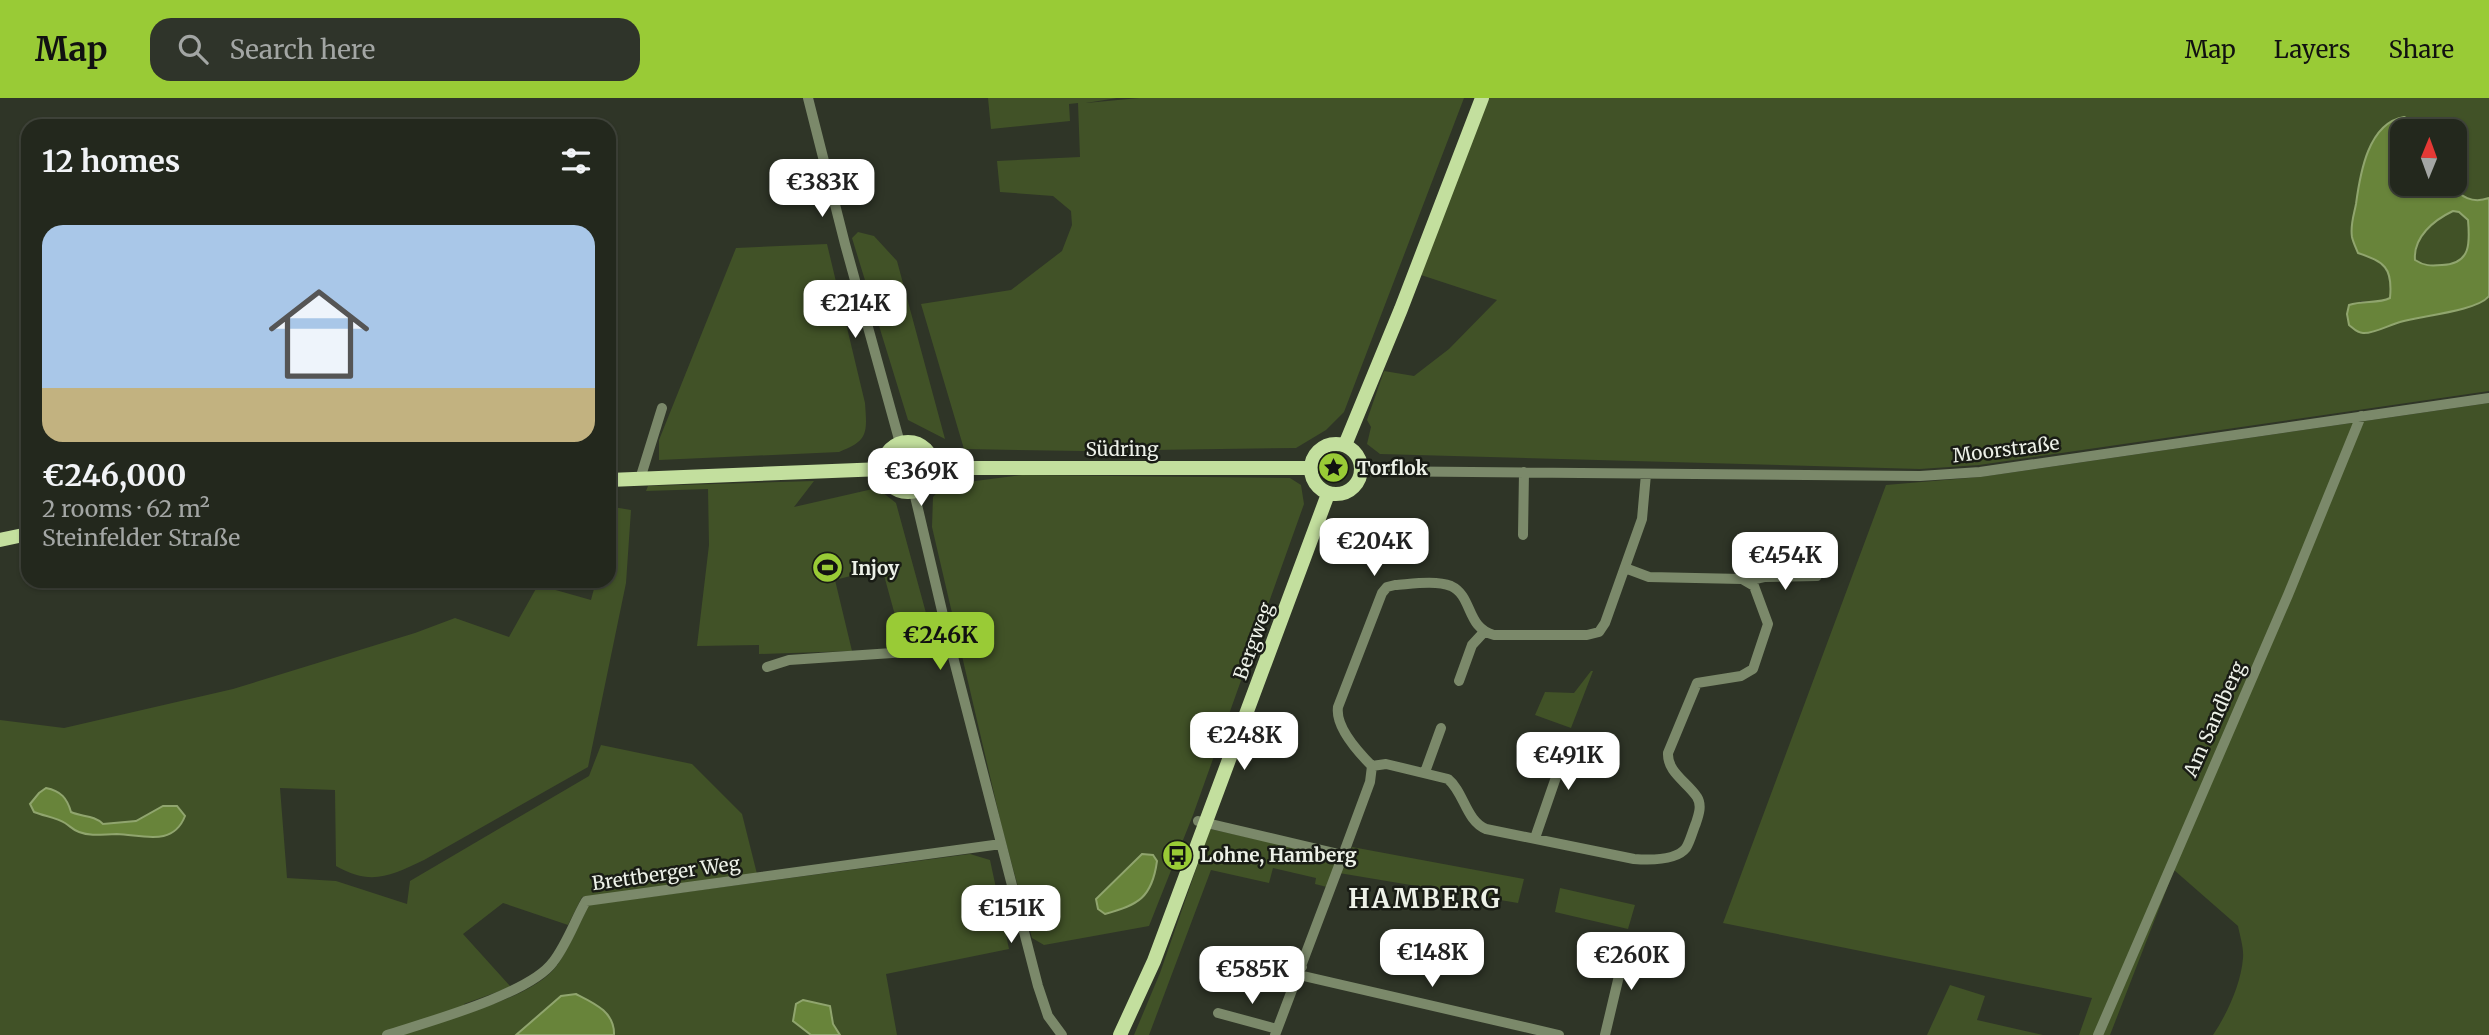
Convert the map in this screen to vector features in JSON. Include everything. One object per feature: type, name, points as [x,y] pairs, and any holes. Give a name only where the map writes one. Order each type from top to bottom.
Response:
[{"type":"main road","points":[[1345,446],[1482,98]]},
{"type":"main road","points":[[913,442],[931,456],[933,468],[928,483],[914,492],[903,492],[890,485],[883,469],[886,454],[900,443],[913,442]]},
{"type":"main road","points":[[1336,444],[1345,446],[1358,456],[1362,471],[1357,484],[1348,492],[1328,494],[1314,482],[1311,468],[1313,459],[1321,449],[1336,444]]},
{"type":"main road","name":"Südring","points":[[933,468],[1311,468]]},
{"type":"main road","points":[[616,480],[883,469]]},
{"type":"main road","name":"Bergweg","points":[[1120,1035],[1154,961],[1202,822],[1328,494]]},
{"type":"main road","points":[[0,540],[21,536]]},
{"type":"street","points":[[808,98],[900,443]]},
{"type":"street","name":"Moorstraße","points":[[1362,471],[1886,477],[1980,472],[2489,398]]},
{"type":"street","points":[[640,479],[662,408]]},
{"type":"street","name":"Am Sandberg","points":[[2098,1035],[2288,595],[2361,416]]},
{"type":"street","points":[[1523,535],[1524,472]]},
{"type":"street","points":[[1372,766],[1361,755],[1337,715],[1382,593],[1387,587],[1445,584],[1454,587],[1484,632],[1494,635],[1587,635],[1599,632],[1605,624],[1642,519],[1646,474]]},
{"type":"street","points":[[914,492],[1000,844],[1048,1016],[1062,1035]]},
{"type":"street","points":[[1372,766],[1386,764],[1442,776],[1453,784],[1479,827],[1637,859],[1676,855],[1685,848],[1699,816],[1700,805],[1697,797],[1671,767],[1668,753],[1696,683],[1741,676],[1753,669],[1769,624],[1754,586],[1748,582],[1732,579],[1649,577],[1625,568]]},
{"type":"street","points":[[1748,582],[1765,577],[1817,576]]},
{"type":"street","points":[[1459,681],[1472,645],[1484,632]]},
{"type":"street","points":[[767,667],[789,660],[951,649]]},
{"type":"street","points":[[1426,772],[1441,728]]},
{"type":"street","points":[[1535,838],[1563,757],[1561,742]]},
{"type":"street","points":[[1218,1013],[1276,1032],[1370,782],[1372,766]]},
{"type":"street","points":[[1202,822],[1343,855]]},
{"type":"street","name":"Brettberger Weg","points":[[387,1035],[511,992],[543,973],[554,962],[586,901],[1000,844]]},
{"type":"street","points":[[1605,1035],[1626,942]]},
{"type":"street","points":[[1242,951],[1300,971],[1559,1035]]},
{"type":"shaded area","points":[[988,98],[1117,98],[1086,103],[1139,98],[1464,98],[1344,412],[1326,430],[1296,448],[1082,451],[964,449],[921,304],[1011,290],[1062,251],[1072,225],[1071,211],[1053,196],[1000,192],[997,161],[1080,157],[1078,103],[1069,104],[1070,121],[991,129]]},
{"type":"shaded area","points":[[1488,98],[2489,98],[2489,198],[2477,200],[2463,196],[2468,196],[2468,119],[2390,119],[2390,123],[2378,134],[2366,156],[2352,239],[2358,253],[2380,263],[2390,279],[2390,298],[2385,301],[2360,301],[2365,334],[2406,320],[2429,317],[2486,300],[2489,296],[2489,391],[1979,465],[1920,469],[1380,454],[1367,444],[1371,427],[1367,420],[1384,371],[1414,376],[1449,349],[1497,300],[1421,275]]},
{"type":"shaded area","points":[[2390,123],[2390,196],[2463,196],[2477,200],[2489,198],[2489,296],[2473,306],[2361,333],[2349,325],[2349,305],[2390,298],[2390,279],[2385,267],[2358,253],[2352,237],[2363,165],[2374,139]],"holes":[[[2453,211],[2459,212],[2468,220],[2467,251],[2459,261],[2431,265],[2415,260],[2417,244],[2432,224]]]},
{"type":"shaded area","points":[[2453,211],[2459,212],[2468,220],[2468,244],[2463,257],[2451,264],[2438,265],[2415,260],[2418,244],[2426,230]]},
{"type":"shaded area","points":[[858,232],[874,236],[897,261],[945,439],[908,420],[852,238]]},
{"type":"shaded area","points":[[827,244],[865,403],[866,428],[861,439],[839,452],[659,460],[659,440],[736,248]]},
{"type":"shaded area","points":[[2489,403],[2489,1035],[2213,1035],[2228,1008],[2242,968],[2243,954],[2238,926],[2174,870],[2110,1035],[2079,1035],[2092,998],[1723,923],[1886,485],[1980,477]]},
{"type":"shaded area","points":[[1022,475],[1290,478],[1301,485],[1304,504],[1193,815],[1149,926],[1044,945],[1032,938],[1003,832],[932,527],[933,497],[944,485]]},
{"type":"shaded area","points":[[814,481],[794,507],[877,488],[896,503],[935,646],[904,648],[882,568],[835,580],[852,651],[759,654],[759,645],[697,646],[709,545],[708,489],[646,491],[648,486]]},
{"type":"shaded area","points":[[616,508],[631,510],[626,583],[588,767],[424,860],[390,874],[370,877],[360,876],[336,866],[335,790],[280,788],[287,878],[336,881],[407,904],[410,881],[589,776],[601,745],[692,764],[742,814],[757,874],[582,897],[568,925],[503,903],[463,934],[511,987],[464,1004],[466,1014],[516,995],[550,973],[558,964],[589,905],[970,854],[990,860],[1009,949],[886,974],[897,1035],[840,1035],[833,1024],[832,1013],[793,1021],[811,1035],[614,1035],[606,1012],[576,994],[549,1006],[516,1035],[0,1035],[0,720],[64,728],[233,689],[415,633],[455,618],[509,637],[536,588],[549,588],[591,600],[594,588],[616,588]]},
{"type":"shaded area","points":[[1591,671],[1571,728],[1535,715],[1545,692],[1574,693]]},
{"type":"shaded area","points":[[46,788],[63,796],[71,812],[96,819],[103,824],[136,821],[163,806],[177,806],[185,816],[180,826],[165,836],[84,834],[62,821],[34,812],[30,804]]},
{"type":"shaded area","points":[[1210,829],[1345,859],[1352,847],[1524,879],[1518,903],[1333,872],[1327,887],[1315,884],[1316,878],[1273,868],[1269,883],[1211,870],[1149,1035],[1134,1035],[1160,973]]},
{"type":"shaded area","points":[[1142,854],[1153,855],[1157,861],[1147,892],[1135,903],[1105,914],[1098,909],[1096,899]]},
{"type":"shaded area","points":[[1560,888],[1635,905],[1628,929],[1555,912]]},
{"type":"shaded area","points":[[1950,985],[1985,996],[1977,1020],[2043,1035],[1927,1035]]},
{"type":"shaded area","points":[[576,994],[607,1014],[614,1035],[516,1035],[561,996]]},
{"type":"shaded area","points":[[803,1000],[830,1006],[833,1024],[840,1035],[811,1035],[793,1021],[796,1004]]},
{"type":"place","name":"Torflok","points":[[1334,468]]},
{"type":"place","name":"Injoy","points":[[828,568]]},
{"type":"place","name":"Lohne, Hamberg","points":[[1177,855]]},
{"type":"district","name":"HAMBERG","points":[[1425,898]]}]
